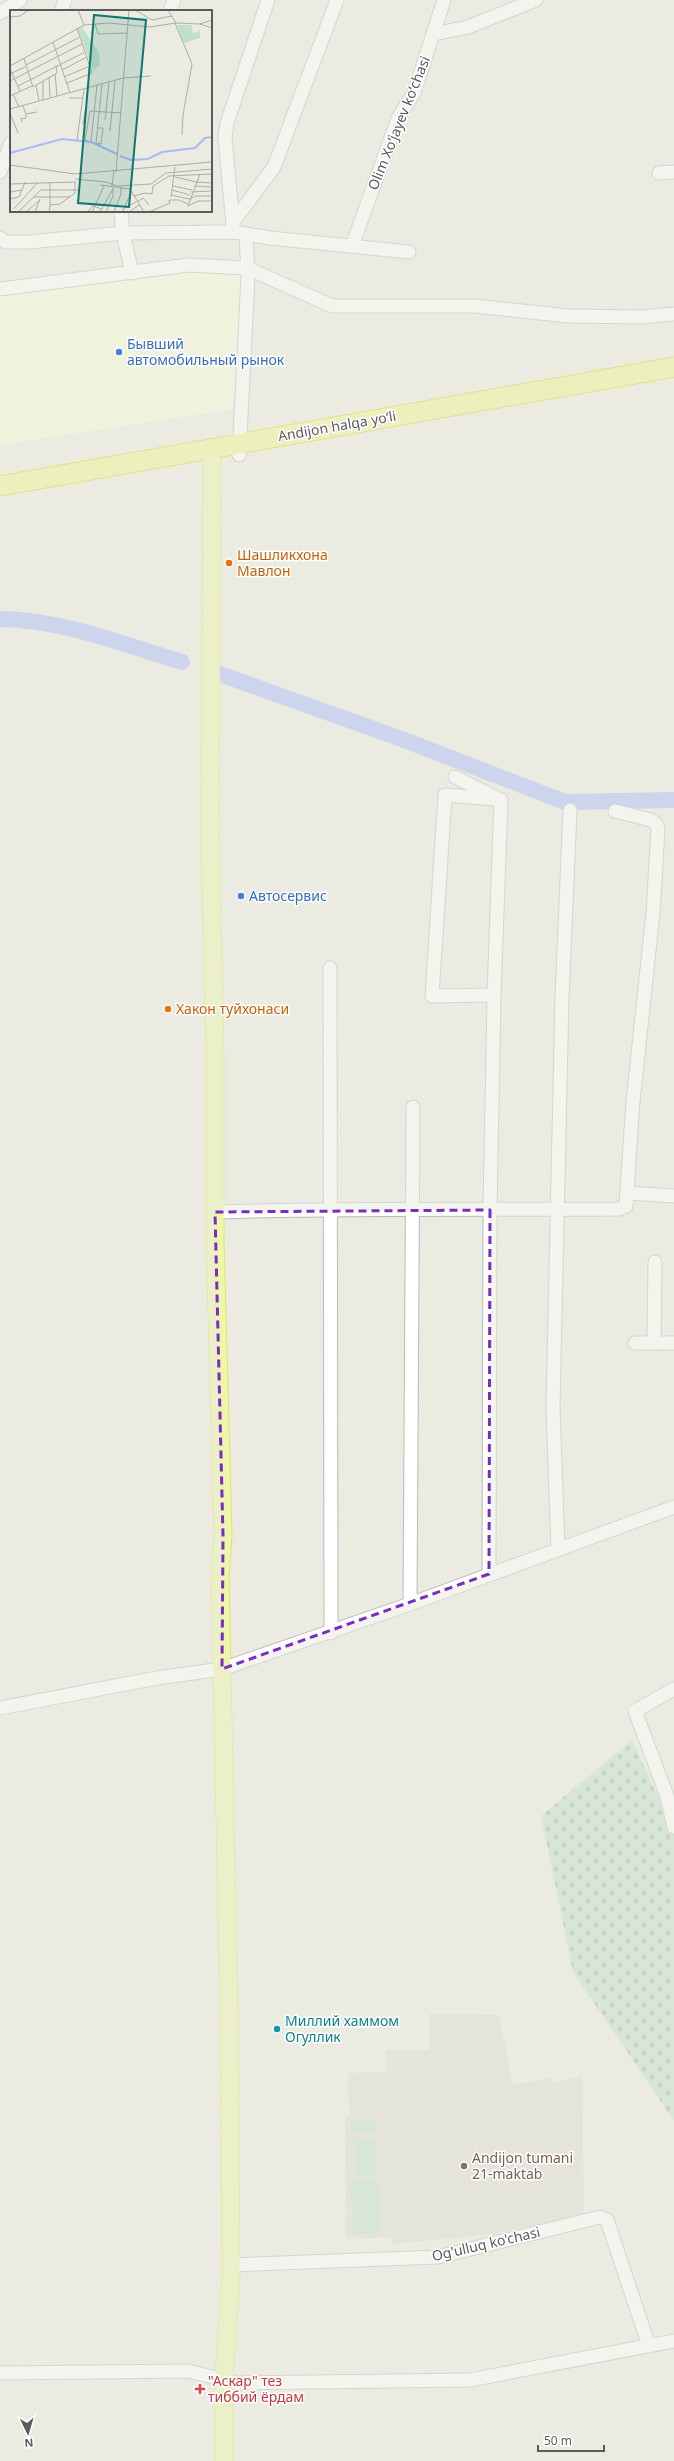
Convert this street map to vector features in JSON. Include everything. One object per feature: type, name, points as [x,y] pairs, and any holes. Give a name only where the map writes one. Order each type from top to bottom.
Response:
[{"type":"highway","name":"Andijon halqa yo‘li","points":[[0,498],[239,449],[674,367]]},
{"type":"highway","name":"Andijon halqa yo‘li","points":[[239,449],[674,379]]},
{"type":"highway","name":"Andijon halqa yo‘li","points":[[0,486],[211,455]]},
{"type":"main road","points":[[211,455],[210,843],[215,1051],[215,1212],[223,1536],[220,1576],[229,2012],[230,2265],[224,2379],[224,2461]]},
{"type":"street","points":[[0,13],[20,0]]},
{"type":"street","points":[[61,10],[65,0]]},
{"type":"street","points":[[170,10],[174,0]]},
{"type":"street","points":[[239,449],[247,268],[238,229],[225,138],[227,123],[268,0]]},
{"type":"street","points":[[238,229],[274,167],[337,0]]},
{"type":"street","name":"Olim Xoʻjayev koʻchasi","points":[[352,246],[399,116],[414,93],[444,0]]},
{"type":"street","points":[[433,34],[468,27],[536,0]]},
{"type":"street","points":[[0,172],[10,146]]},
{"type":"street","points":[[659,173],[674,172]]},
{"type":"street","points":[[121,212],[123,233],[131,270]]},
{"type":"street","points":[[0,238],[5,242],[29,242],[123,233],[238,229],[352,246],[409,252]]},
{"type":"street","points":[[0,289],[131,270],[188,265],[247,268],[332,306],[475,306],[568,316],[641,317],[674,314]]},
{"type":"street","points":[[455,777],[501,800],[494,995],[490,1210],[489,1574]]},
{"type":"street","points":[[494,995],[432,996],[445,795],[499,799]]},
{"type":"street","points":[[558,1549],[553,1407],[562,997],[570,810]]},
{"type":"street","points":[[215,1212],[331,1209],[412,1211],[619,1209],[626,1206],[633,1101],[653,914],[658,829],[656,824],[651,820],[615,810]]},
{"type":"street","points":[[330,968],[331,1633]]},
{"type":"street","points":[[410,1604],[413,1107]]},
{"type":"street","points":[[628,1193],[674,1196]]},
{"type":"street","points":[[654,1343],[655,1262]]},
{"type":"street","points":[[635,1343],[674,1343]]},
{"type":"street","points":[[0,1708],[157,1678],[222,1669],[331,1633],[674,1507]]},
{"type":"street","points":[[674,1689],[635,1711],[670,1794],[674,1826]]},
{"type":"street","name":"Og'ulluq ko'chasi","points":[[230,2265],[438,2257],[600,2217],[606,2220],[649,2346]]},
{"type":"street","points":[[0,2373],[188,2371],[237,2382],[470,2380],[674,2341]]},
{"type":"highlighted area","points":[[490,1210],[489,1574],[222,1669],[223,1536],[215,1212]]},
{"type":"shaded area","name":"Бывший автомобильный рынок","points":[[176,267],[240,271],[243,276],[234,409],[0,445],[0,295]]},
{"type":"shaded area","name":"Andijon tumani 21-maktab","points":[[429,2014],[499,2015],[513,2085],[551,2078],[552,2083],[582,2076],[584,2215],[487,2235],[392,2244],[392,2237],[346,2239],[345,2117],[349,2116],[348,2073],[386,2072],[386,2050],[429,2050]]},
{"type":"green space","points":[[632,1740],[674,1831],[674,2121],[573,1972],[541,1816]]},
{"type":"green space","points":[[375,2118],[376,2132],[351,2134],[350,2120]]},
{"type":"green space","points":[[375,2139],[377,2175],[357,2176],[355,2140]]},
{"type":"green space","points":[[378,2179],[381,2233],[353,2235],[350,2180]]},
{"type":"waterway","points":[[0,619],[23,620],[69,628],[182,662]]},
{"type":"waterway","points":[[217,673],[399,738],[565,802],[674,800]]},
{"type":"place","name":"Бывший автомобильный рынок","points":[[119,352]]},
{"type":"place","name":"Шашликхона Мавлон","points":[[229,563]]},
{"type":"place","name":"Автосервис","points":[[241,896]]},
{"type":"place","name":"Хакон туйхонаси","points":[[168,1009]]},
{"type":"place","name":"Миллий хаммом Огуллик","points":[[277,2029]]},
{"type":"place","name":"Andijon tumani 21-maktab","points":[[464,2166]]},
{"type":"place","name":"\"Аскар\" тез тиббий ёрдам","points":[[200,2389]]}]
